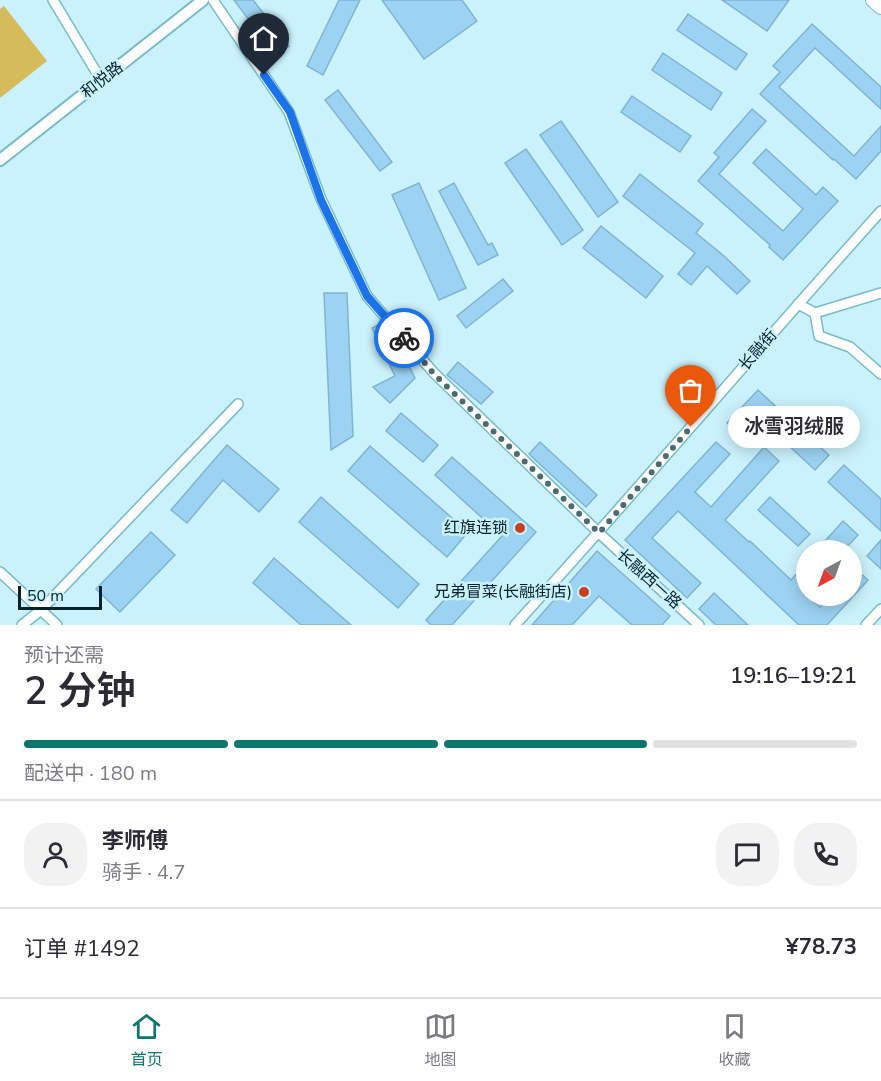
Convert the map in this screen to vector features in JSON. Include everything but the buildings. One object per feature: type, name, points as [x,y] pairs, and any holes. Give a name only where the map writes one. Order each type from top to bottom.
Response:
[{"type":"main road","points":[[873,0],[881,7]]},
{"type":"street","points":[[53,0],[101,80]]},
{"type":"street","name":"和悦路","points":[[0,160],[203,0]]},
{"type":"street","name":"长融西一路","points":[[213,0],[290,112],[321,200],[367,296],[434,374],[599,533],[699,625]]},
{"type":"street","name":"长融街","points":[[515,625],[599,533],[881,211]]},
{"type":"street","points":[[798,304],[815,313],[881,294]]},
{"type":"street","points":[[815,313],[819,336],[850,347],[881,374]]},
{"type":"street","points":[[22,625],[41,610],[238,404]]},
{"type":"street","points":[[0,572],[57,625]]},
{"type":"street","points":[[866,625],[881,609]]},
{"type":"shaded area","points":[[4,6],[47,61],[0,98],[0,9]]},
{"type":"way so far","points":[[404,338],[434,374],[599,533],[691,427]]},
{"type":"place","name":"冰雪羽绒服","points":[[691,427]]},
{"type":"place","name":"红旗连锁","points":[[520,528]]},
{"type":"place","name":"兄弟冒菜(长融街店)","points":[[584,592]]},
{"type":"route","points":[[264,75],[290,112],[321,200],[367,296],[404,338]]}]
